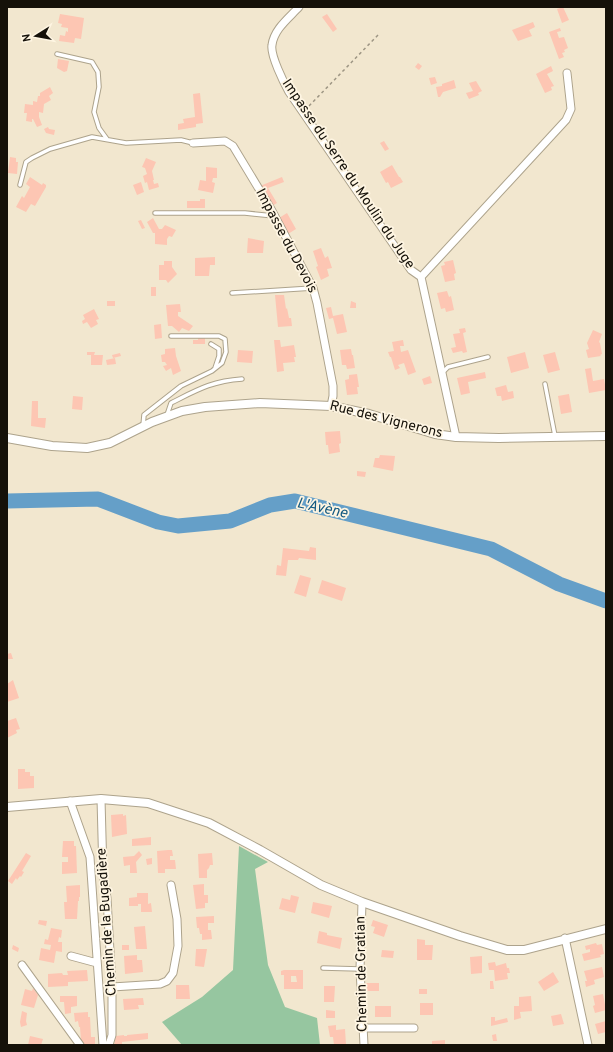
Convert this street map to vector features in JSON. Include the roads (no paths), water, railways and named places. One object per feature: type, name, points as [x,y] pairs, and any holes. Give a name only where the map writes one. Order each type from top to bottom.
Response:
[{"type":"street","name":"Impasse du Serre du Moulin du Juge","points":[[299,7],[279,29],[271,46],[278,72],[304,115],[411,270],[421,277],[456,437]]},
{"type":"street","name":"Impasse du Serre du Moulin du Juge","points":[[421,277],[566,120],[572,109],[567,73]]},
{"type":"street","name":"Impasse du Devois","points":[[193,142],[225,141],[233,146],[274,216],[312,288],[317,303],[333,386],[331,406]]},
{"type":"street","name":"Rue des Vignerons","points":[[7,438],[52,446],[87,448],[110,443],[166,416],[190,410],[224,405],[273,403],[331,406],[370,414],[435,434],[456,437],[606,436]]},
{"type":"street","points":[[7,808],[101,799],[148,803],[209,822],[320,885],[362,902],[460,936],[507,950],[524,950],[565,938],[606,929]]},
{"type":"street","name":"Chemin de la Bugadière","points":[[101,799],[103,874],[107,898],[112,986],[112,1035],[109,1045]]},
{"type":"street","points":[[70,801],[90,857],[103,1045]]},
{"type":"street","points":[[112,986],[160,984],[166,981],[173,973],[178,946],[177,919],[171,885]]},
{"type":"street","name":"Chemin de Gratian","points":[[362,902],[360,969],[364,1045]]},
{"type":"street","points":[[565,938],[588,1045]]},
{"type":"street","points":[[72,956],[97,963]]},
{"type":"street","points":[[22,966],[80,1045]]},
{"type":"street","points":[[362,1028],[414,1028]]},
{"type":"lane","points":[[57,54],[92,62],[98,72],[99,87],[94,112],[98,128],[107,139]]},
{"type":"lane","points":[[20,185],[26,162],[32,158],[50,149],[92,137],[126,143],[182,140],[193,142]]},
{"type":"lane","points":[[155,214],[245,213],[274,216]]},
{"type":"lane","points":[[232,293],[312,288]]},
{"type":"lane","points":[[142,427],[144,415],[181,386],[212,371],[222,363],[226,352],[225,339],[219,336],[171,336]]},
{"type":"lane","points":[[211,344],[219,350],[219,356],[215,368]]},
{"type":"lane","points":[[442,373],[448,367],[488,358]]},
{"type":"lane","points":[[166,416],[171,403],[201,388],[224,380],[242,379]]},
{"type":"lane","points":[[545,384],[556,437]]},
{"type":"lane","points":[[323,968],[360,969]]},
{"type":"waterway","name":"L'Avène","points":[[7,501],[98,499],[158,522],[178,526],[230,521],[270,505],[295,501],[491,549],[559,584],[606,601]]}]
